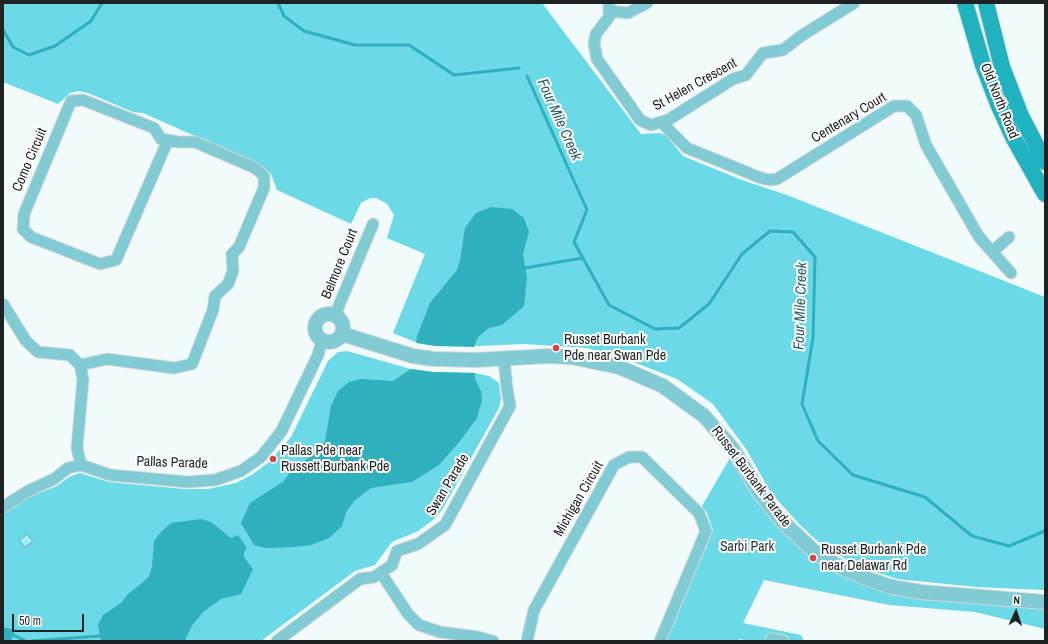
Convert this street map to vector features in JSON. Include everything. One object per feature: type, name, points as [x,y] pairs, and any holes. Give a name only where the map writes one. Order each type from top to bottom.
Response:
[{"type":"main road","name":"Old North Road","points":[[965,3],[983,65],[998,104],[1020,150],[1045,194]]},
{"type":"main road","name":"Old North Road","points":[[986,3],[1002,67],[1021,116],[1045,162]]},
{"type":"street","points":[[610,7],[633,12],[647,3]]},
{"type":"street","name":"St Helen Crescent","points":[[610,7],[605,24],[596,34],[594,43],[597,59],[640,120],[651,125],[666,120],[733,78],[746,75],[763,53],[783,50],[854,3]]},
{"type":"street","name":"Como Circuit","points":[[83,100],[154,128],[161,139],[168,140],[116,260],[100,264],[31,237],[23,228],[24,214],[71,101],[83,100]]},
{"type":"street","name":"Centenary Court","points":[[666,120],[676,137],[687,148],[761,178],[777,179],[894,106],[907,106],[916,115],[926,146],[979,237],[1011,273]]},
{"type":"street","points":[[80,365],[107,359],[174,368],[192,364],[213,310],[215,296],[228,284],[233,271],[232,254],[239,247],[264,188],[264,176],[255,168],[195,142],[168,140]]},
{"type":"street","name":"Belmore Court","points":[[335,315],[373,224]]},
{"type":"street","points":[[993,251],[1009,237]]},
{"type":"street","points":[[3,304],[26,341],[38,352],[70,355],[80,365],[83,379],[77,448],[81,465],[68,468],[54,479],[28,491],[3,507]]},
{"type":"street","points":[[324,315],[335,315],[339,318],[343,325],[342,334],[331,342],[322,340],[316,332],[316,323],[324,315]]},
{"type":"street","name":"Russet Burbank Parade","points":[[342,334],[413,356],[448,360],[550,356],[594,360],[619,367],[663,386],[704,416],[739,458],[771,508],[790,530],[817,554],[842,568],[880,583],[921,592],[1045,602]]},
{"type":"street","name":"Pallas Parade","points":[[81,465],[110,475],[188,482],[215,480],[241,471],[261,457],[281,432],[318,355],[322,340]]},
{"type":"street","name":"Swan Parade","points":[[381,573],[392,565],[397,551],[418,544],[445,525],[510,406],[504,358]]},
{"type":"street","name":"Michigan Circuit","points":[[527,641],[534,610],[614,466],[629,457],[642,456],[699,513],[706,531],[660,641]]},
{"type":"street","points":[[283,639],[360,579],[374,577],[381,573],[408,614],[419,625],[440,632],[478,637],[493,641]]},
{"type":"street","points":[[771,639],[783,641]]},
{"type":"green space","points":[[3,3],[542,3],[641,134],[659,133],[666,135],[683,156],[742,180],[787,195],[1045,297],[1045,590],[976,587],[897,579],[858,566],[823,546],[802,527],[771,493],[746,449],[713,404],[677,379],[623,358],[587,348],[524,344],[479,346],[415,342],[393,333],[425,254],[387,238],[394,215],[387,204],[376,198],[370,198],[361,203],[351,224],[277,190],[271,174],[256,163],[143,113],[133,112],[88,93],[78,91],[70,93],[58,104],[3,82]]},
{"type":"green space","points":[[347,351],[411,369],[433,372],[475,373],[489,376],[499,383],[501,399],[499,408],[442,510],[433,520],[418,531],[392,542],[375,565],[355,571],[261,641],[3,641],[3,514],[31,496],[57,486],[69,477],[80,473],[109,482],[185,489],[208,489],[236,483],[253,474],[269,462],[291,437],[328,361],[338,352]]},
{"type":"green space","name":"Sarbi Park","points":[[730,458],[755,497],[857,581],[896,595],[1045,608],[1045,629],[975,612],[889,605],[764,580],[743,623],[801,635],[804,641],[750,641],[739,639],[738,641],[664,641],[713,531],[707,513],[702,506]]},
{"type":"shaded area","points":[[491,207],[512,209],[524,218],[529,232],[523,254],[527,278],[524,306],[502,325],[489,328],[478,337],[474,347],[435,346],[416,343],[417,336],[430,303],[457,270],[465,228],[476,213]]},
{"type":"shaded area","points":[[411,369],[433,372],[475,373],[475,379],[481,391],[482,400],[477,418],[460,441],[439,465],[412,482],[371,488],[355,500],[346,512],[342,526],[329,538],[311,545],[294,547],[266,548],[254,545],[241,523],[250,503],[284,481],[292,469],[317,452],[325,441],[331,406],[338,391],[349,382],[361,379],[393,381]]},
{"type":"shaded area","points":[[201,519],[211,522],[231,538],[238,535],[247,548],[244,553],[244,557],[253,569],[241,594],[221,599],[203,612],[191,627],[185,641],[101,641],[98,625],[103,615],[122,602],[128,594],[149,576],[152,567],[154,541],[161,532],[171,523]]},
{"type":"shaded area","points":[[3,627],[15,630],[11,641],[3,641]]},
{"type":"building","points":[[27,535],[33,541],[25,547],[19,540]]},
{"type":"waterway","name":"Four Mile Creek","points":[[3,30],[13,47],[29,55],[55,46],[91,21],[102,3]]},
{"type":"waterway","name":"Four Mile Creek","points":[[278,3],[284,16],[304,31],[355,45],[409,45],[454,75],[519,68]]},
{"type":"waterway","name":"Four Mile Creek","points":[[527,76],[587,210],[574,242],[609,305],[655,329],[679,328],[709,304],[742,254],[770,231],[793,232],[815,257],[813,338],[802,404],[818,441],[853,475],[925,497],[972,536],[1009,546],[1045,531]]},
{"type":"waterway","points":[[525,268],[582,258]]},
{"type":"waterway","points":[[3,635],[11,634],[26,641]]},
{"type":"waterway","points":[[32,641],[100,636]]},
{"type":"place","name":"Russet Burbank Pde near Swan Pde","points":[[556,348]]},
{"type":"place","name":"Pallas Pde near Russett Burbank Pde","points":[[273,459]]},
{"type":"place","name":"Russet Burbank Pde near Delawar Rd","points":[[813,558]]}]
